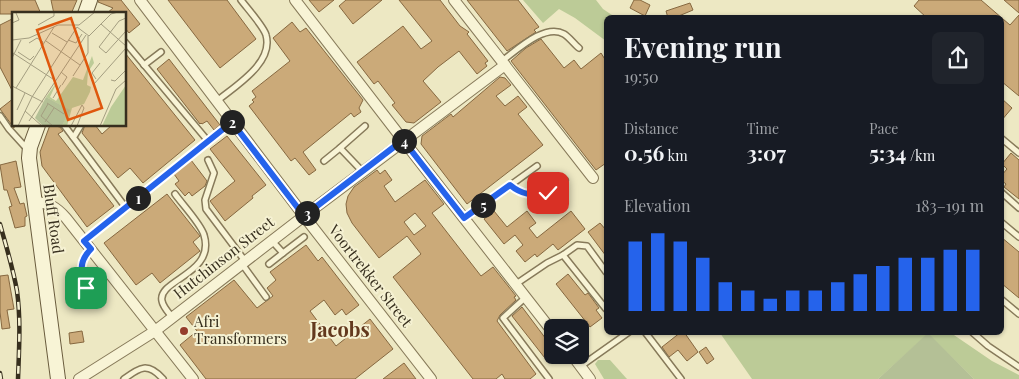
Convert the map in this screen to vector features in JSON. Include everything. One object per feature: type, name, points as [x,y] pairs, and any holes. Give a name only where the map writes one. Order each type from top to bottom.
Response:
[{"type":"main road","points":[[86,12],[90,0]]},
{"type":"main road","name":"Bluff Road","points":[[38,126],[30,152],[30,165],[58,379]]},
{"type":"street","name":"Voortrekker Street","points":[[140,0],[431,379]]},
{"type":"street","points":[[295,0],[544,321]]},
{"type":"street","points":[[454,0],[593,178]]},
{"type":"street","name":"Hutchinson Street","points":[[82,378],[155,331],[503,63]]},
{"type":"street","points":[[34,202],[45,202],[58,209],[192,379]]},
{"type":"street","points":[[575,379],[585,373]]},
{"type":"lane","points":[[217,101],[250,75],[262,61],[267,48],[266,35],[241,0]]},
{"type":"lane","points":[[503,63],[541,33],[553,31],[564,34],[579,48]]},
{"type":"lane","points":[[126,43],[208,141]]},
{"type":"lane","points":[[144,64],[160,52]]},
{"type":"lane","points":[[0,116],[30,152]]},
{"type":"lane","points":[[86,288],[81,265],[88,245],[126,208],[232,122]]},
{"type":"lane","points":[[65,126],[126,208]]},
{"type":"lane","points":[[73,136],[80,126]]},
{"type":"lane","points":[[324,161],[365,126]]},
{"type":"lane","points":[[1004,140],[1019,153]]},
{"type":"lane","points":[[340,148],[362,172]]},
{"type":"lane","points":[[208,160],[214,172],[205,200],[206,209],[266,297]]},
{"type":"lane","points":[[464,218],[537,166]]},
{"type":"lane","points":[[510,185],[517,191],[535,196],[548,193],[565,180]]},
{"type":"lane","points":[[172,318],[162,304],[161,296],[199,264],[206,250],[204,233],[175,194]]},
{"type":"lane","points":[[1004,195],[1019,208]]},
{"type":"lane","points":[[1004,224],[1019,237]]},
{"type":"lane","points":[[269,264],[304,237]]},
{"type":"lane","points":[[271,240],[283,253]]},
{"type":"lane","points":[[516,284],[547,262],[563,255],[577,245],[587,246],[604,269]]},
{"type":"lane","points":[[563,255],[604,306]]},
{"type":"lane","points":[[526,297],[503,318],[549,379]]},
{"type":"lane","points":[[1004,302],[1019,314]]},
{"type":"lane","points":[[585,373],[624,335]]},
{"type":"lane","points":[[647,335],[682,379]]},
{"type":"lane","points":[[975,335],[1019,367]]},
{"type":"lane","points":[[124,379],[142,368],[150,367],[162,379]]},
{"type":"green space","points":[[523,0],[596,0],[603,9],[612,15],[604,15],[604,40],[575,18],[559,9],[543,23]]},
{"type":"green space","points":[[721,335],[927,335],[878,379],[752,379]]},
{"type":"green space","points":[[926,335],[930,335],[974,379],[878,379]]},
{"type":"green space","points":[[929,335],[954,335],[992,361],[1019,375],[1019,379],[974,379]]},
{"type":"green space","points":[[598,360],[610,360],[627,379],[604,379],[595,364]]},
{"type":"building","points":[[0,0],[35,0],[40,12],[12,12],[12,14],[0,14]]},
{"type":"building","points":[[51,0],[77,0],[72,12],[54,12]]},
{"type":"building","points":[[99,0],[121,0],[140,24],[129,33],[126,29],[126,12],[108,12],[113,8],[98,2]]},
{"type":"building","points":[[168,0],[227,0],[256,39],[220,68]]},
{"type":"building","points":[[309,0],[334,0],[319,12]]},
{"type":"building","points":[[346,0],[382,0],[353,24],[339,6]]},
{"type":"building","points":[[399,0],[440,0],[460,26],[469,32],[467,34],[488,61],[485,63],[487,66],[477,74],[459,51],[438,67],[423,81],[441,102],[414,123],[406,122],[392,105],[395,103],[378,81],[374,84],[357,62],[403,26],[421,49],[432,41]]},
{"type":"building","points":[[467,0],[518,0],[539,27],[534,30],[536,32],[507,51]]},
{"type":"building","points":[[634,0],[640,0],[650,5],[645,15],[630,8]]},
{"type":"building","points":[[919,0],[981,0],[998,15],[924,15],[914,6]]},
{"type":"building","points":[[1004,0],[1019,0],[1019,13]]},
{"type":"building","points":[[690,3],[693,10],[681,15],[667,15],[666,11]]},
{"type":"building","points":[[1019,15],[1019,96],[1004,84],[1004,20],[1010,25]]},
{"type":"building","points":[[12,19],[12,90],[0,67],[0,25]]},
{"type":"building","points":[[292,22],[300,32],[306,28],[363,100],[359,108],[361,112],[354,117],[351,113],[303,152],[316,170],[309,175],[295,158],[291,161],[249,106],[256,97],[252,91],[290,61],[273,38]]},
{"type":"building","points":[[541,39],[564,68],[574,60],[581,69],[601,53],[604,58],[604,164],[596,170],[511,61],[526,48]]},
{"type":"building","points":[[126,54],[195,140],[143,183],[130,168],[118,178],[82,133],[85,126],[96,126],[102,134],[111,126],[126,126]]},
{"type":"building","points":[[169,59],[220,125],[214,130],[207,121],[200,124],[157,69]]},
{"type":"building","points":[[500,77],[505,78],[511,85],[496,96],[505,106],[518,96],[527,107],[518,114],[543,145],[467,204],[421,144],[422,136],[451,114],[453,117]]},
{"type":"building","points":[[12,100],[12,125],[0,109]]},
{"type":"building","points":[[1004,101],[1012,108],[1004,117]]},
{"type":"building","points":[[50,126],[60,127],[63,131],[58,134],[114,206],[87,227],[42,166],[40,152]]},
{"type":"building","points":[[227,136],[266,185],[225,221],[210,201],[235,181],[210,149]]},
{"type":"building","points":[[1011,153],[1019,160],[1019,199],[1004,187],[1006,184],[1004,182],[1004,172],[1007,169],[1004,166],[1004,162]]},
{"type":"building","points":[[191,160],[207,181],[205,186],[192,196],[189,192],[185,196],[175,184],[179,181],[174,174]]},
{"type":"building","points":[[16,161],[21,187],[14,188],[20,204],[24,203],[27,216],[25,217],[25,226],[15,228],[9,207],[12,206],[7,190],[4,190],[0,165]]},
{"type":"building","points":[[377,170],[380,174],[385,170],[392,180],[384,186],[395,202],[425,180],[444,204],[432,213],[481,276],[493,267],[516,296],[514,297],[516,300],[500,315],[497,321],[536,374],[530,379],[505,379],[502,374],[496,379],[473,379],[393,277],[421,254],[407,236],[379,258],[352,223],[347,213],[346,204],[348,196],[354,187]],"holes":[[[415,213],[426,226],[414,235],[404,222]]]},
{"type":"building","points":[[167,194],[200,236],[193,242],[200,251],[160,283],[152,273],[136,285],[104,243]]},
{"type":"building","points":[[494,211],[507,227],[527,211],[536,223],[529,228],[537,238],[571,211],[585,229],[558,250],[553,244],[537,257],[535,254],[525,262],[516,251],[523,245],[515,235],[504,244],[484,219]]},
{"type":"building","points":[[600,223],[604,228],[604,253],[588,232]]},
{"type":"building","points":[[1004,240],[1019,252],[1019,298],[1004,286]]},
{"type":"building","points":[[306,245],[318,261],[322,257],[359,305],[346,315],[342,309],[335,315],[324,300],[310,311],[336,346],[370,319],[393,349],[355,379],[206,379],[180,345],[197,331],[186,317],[234,280],[257,308],[273,296],[267,288],[276,280],[270,272]]},
{"type":"building","points":[[568,274],[585,295],[588,293],[599,308],[596,310],[602,318],[590,327],[589,319],[584,319],[556,284]]},
{"type":"building","points":[[8,275],[14,309],[7,310],[10,328],[2,329],[0,276]]},
{"type":"building","points":[[522,307],[544,336],[544,357],[512,316]]},
{"type":"building","points":[[82,331],[84,342],[70,344],[69,333]]},
{"type":"building","points":[[677,335],[686,335],[698,352],[687,361],[678,350],[669,357],[662,347]]},
{"type":"building","points":[[706,347],[714,359],[707,364],[699,352]]},
{"type":"building","points":[[404,363],[416,379],[383,379]]},
{"type":"railway","points":[[0,224],[17,291],[19,324],[18,379]]},
{"type":"railway","points":[[0,373],[1,379]]},
{"type":"place","name":"Afri Transformers","points":[[184,331]]},
{"type":"district","name":"Jacobs","points":[[340,330]]},
{"type":"route","points":[[86,288],[81,265],[84,256],[91,249],[84,241],[232,122],[304,216],[403,140],[464,218],[510,185],[517,191],[528,195],[535,196],[548,193]]}]
